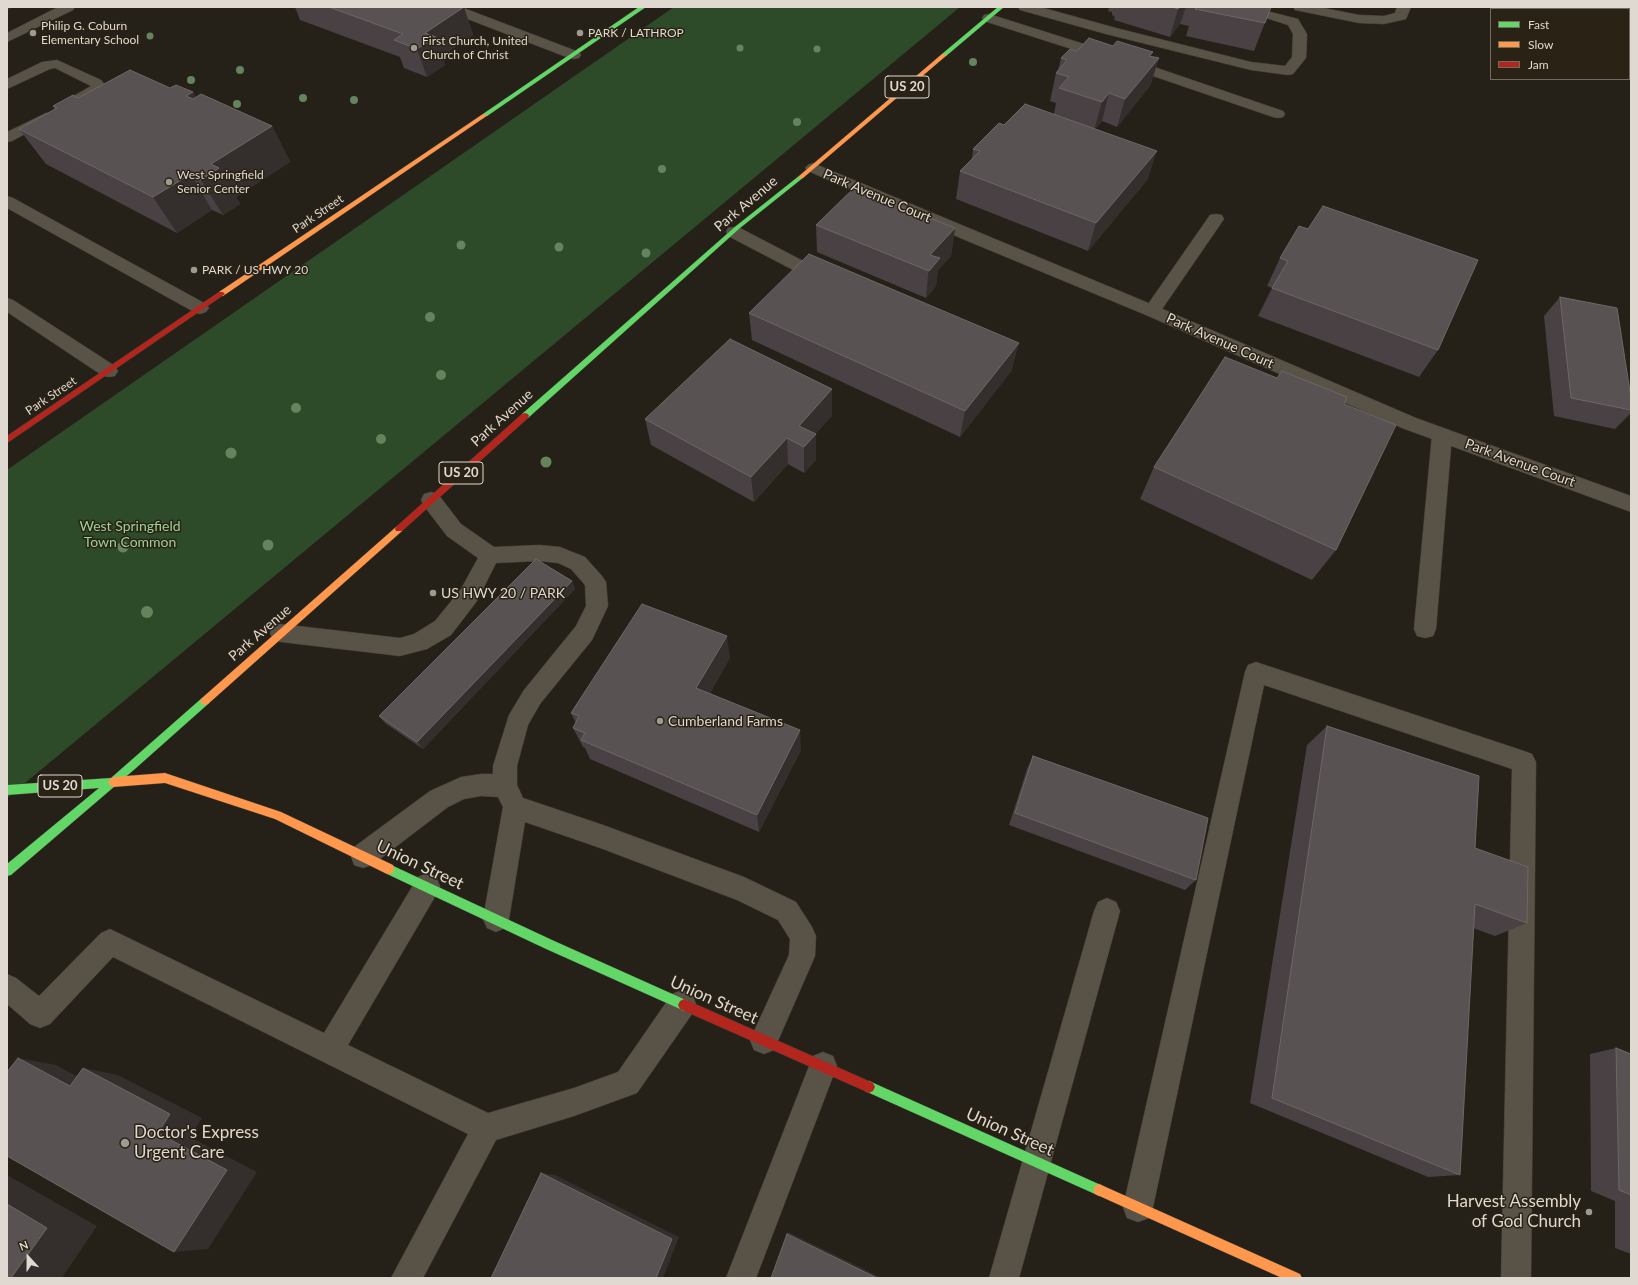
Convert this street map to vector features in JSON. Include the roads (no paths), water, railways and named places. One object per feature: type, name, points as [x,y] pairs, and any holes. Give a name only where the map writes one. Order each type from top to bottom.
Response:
[{"type":"main road","name":"Park Avenue","points":[[7,871],[112,782],[282,633],[734,232],[813,168],[1001,7]]},
{"type":"main road","name":"Park Street","points":[[7,440],[574,55],[639,8]]},
{"type":"main road","name":"Union Street","points":[[112,782],[166,778],[278,815],[548,944],[1296,1278]]},
{"type":"main road","name":"US 20","points":[[7,790],[112,782]]},
{"type":"street","points":[[7,38],[68,7]]},
{"type":"street","points":[[449,7],[574,55]]},
{"type":"street","points":[[1025,7],[1111,31],[1251,66],[1288,71],[1299,58],[1300,34],[1293,22],[1266,14],[1232,7]]},
{"type":"street","points":[[1300,7],[1360,19],[1384,20],[1401,16],[1404,7]]},
{"type":"street","points":[[989,18],[1117,59],[1278,114]]},
{"type":"street","points":[[7,85],[52,64],[57,64],[99,86],[96,90],[7,138]]},
{"type":"street","name":"Park Avenue Court","points":[[813,168],[971,236],[1152,311],[1409,423],[1631,504]]},
{"type":"street","points":[[7,201],[200,308]]},
{"type":"street","points":[[1152,311],[1216,219]]},
{"type":"street","points":[[734,232],[803,268],[840,282]]},
{"type":"street","points":[[7,304],[109,371]]},
{"type":"street","points":[[1425,630],[1442,435]]},
{"type":"street","points":[[431,500],[454,530],[490,555],[539,553],[560,555],[578,564],[596,582],[597,606],[584,633],[532,697],[517,722],[505,766],[510,797],[496,919]]},
{"type":"street","points":[[282,633],[400,647],[419,642],[443,628],[469,595],[490,555]]},
{"type":"street","points":[[1138,1207],[1256,672],[1524,762],[1516,1278]]},
{"type":"street","points":[[363,856],[439,799],[461,788],[482,785],[604,837],[744,890],[787,912],[803,936],[802,956],[764,1040]]},
{"type":"street","points":[[329,1050],[426,886]]},
{"type":"street","points":[[1004,1278],[1107,911]]},
{"type":"street","points":[[7,987],[40,1014],[110,942],[487,1128],[574,1102],[627,1083],[682,1004]]},
{"type":"street","points":[[741,1278],[823,1066]]},
{"type":"street","points":[[406,1278],[487,1128]]},
{"type":"place","name":"Philip G. Coburn Elementary School","points":[[33,33]]},
{"type":"place","name":"PARK / LATHROP","points":[[580,33]]},
{"type":"place","name":"First Church, United Church of Christ","points":[[414,48]]},
{"type":"place","name":"West Springfield Senior Center","points":[[169,182]]},
{"type":"place","name":"PARK / US HWY 20","points":[[194,270]]},
{"type":"place","name":"US HWY 20 / PARK","points":[[433,593]]},
{"type":"place","name":"Cumberland Farms","points":[[660,721]]},
{"type":"place","name":"Doctor's Express Urgent Care","points":[[125,1143]]},
{"type":"place","name":"Harvest Assembly of God Church","points":[[1589,1212]]},
{"type":"park label","name":"West Springfield Town Common","points":[[130,534]]}]
